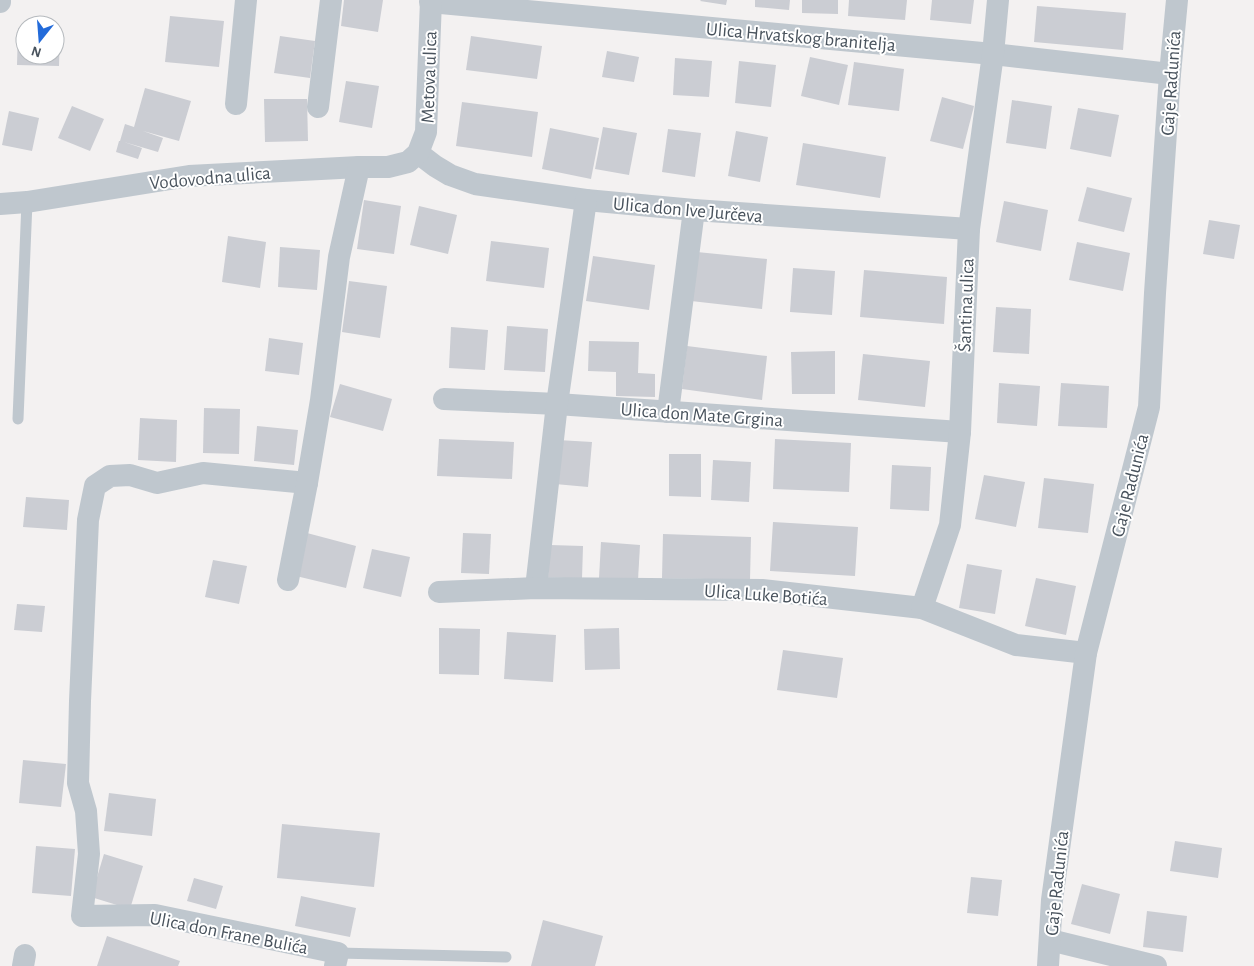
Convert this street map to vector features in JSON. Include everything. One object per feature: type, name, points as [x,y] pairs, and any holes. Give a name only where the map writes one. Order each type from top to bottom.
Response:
[{"type":"street","points":[[236,104],[246,0]]},
{"type":"street","points":[[318,108],[331,0]]},
{"type":"street","name":"Šantina ulica","points":[[922,608],[950,525],[960,432],[968,229],[993,54],[998,0]]},
{"type":"street","name":"Gaje Radunića","points":[[1048,966],[1052,900],[1086,654],[1149,407],[1170,74],[1177,0]]},
{"type":"street","name":"Ulica Hrvatskog branitelja","points":[[430,1],[993,54],[1170,74]]},
{"type":"street","name":"Metova ulica","points":[[418,152],[426,132],[430,1]]},
{"type":"street","name":"Vodovodna ulica","points":[[0,204],[27,202],[189,176],[388,166],[408,162],[418,152]]},
{"type":"street","name":"Ulica don Ive Jurčeva","points":[[418,152],[450,175],[475,184],[586,200],[694,210],[968,229]]},
{"type":"street","points":[[288,580],[321,400],[340,257],[359,167]]},
{"type":"street","points":[[536,588],[556,404],[586,200]]},
{"type":"street","points":[[668,412],[694,210]]},
{"type":"street","name":"Ulica don Mate Grgina","points":[[444,399],[556,404],[960,432]]},
{"type":"street","name":"Ulica don Frane Bulića","points":[[307,483],[203,473],[157,484],[130,475],[110,476],[95,486],[88,520],[78,762],[78,783],[86,811],[89,854],[82,916],[155,916],[336,959]]},
{"type":"street","name":"Ulica Luke Botića","points":[[439,592],[536,588],[762,590],[922,608],[1016,645],[1086,654]]},
{"type":"street","points":[[1050,940],[1156,966]]},
{"type":"lane","points":[[18,419],[27,202]]},
{"type":"lane","points":[[336,959],[506,957]]},
{"type":"building","points":[[344,0],[383,0],[378,32],[341,26]]},
{"type":"building","points":[[701,0],[727,0],[726,5]]},
{"type":"building","points":[[755,0],[790,0],[789,10],[755,7]]},
{"type":"building","points":[[802,0],[838,0],[838,14],[802,13]]},
{"type":"building","points":[[849,0],[907,0],[905,20],[848,16]]},
{"type":"building","points":[[932,0],[974,0],[971,24],[930,20]]},
{"type":"building","points":[[1037,6],[1126,13],[1123,50],[1034,42]]},
{"type":"building","points":[[170,16],[224,21],[219,67],[165,62]]},
{"type":"building","points":[[280,36],[315,41],[310,78],[274,73]]},
{"type":"building","points":[[471,36],[542,46],[537,79],[466,70]]},
{"type":"building","points":[[607,51],[639,57],[634,82],[602,77]]},
{"type":"building","points":[[810,57],[848,65],[839,105],[801,96]]},
{"type":"building","points":[[675,58],[712,61],[709,97],[673,95]]},
{"type":"building","points":[[739,61],[776,65],[771,107],[735,103]]},
{"type":"building","points":[[854,62],[904,69],[899,111],[848,105]]},
{"type":"building","points":[[17,65],[59,65],[59,66]]},
{"type":"building","points":[[346,81],[379,86],[372,128],[339,122]]},
{"type":"building","points":[[145,88],[191,101],[179,141],[143,131],[163,138],[158,152],[124,142],[142,148],[138,159],[116,152],[125,124],[134,127]]},
{"type":"building","points":[[942,97],[974,106],[963,149],[930,141]]},
{"type":"building","points":[[264,99],[307,99],[308,141],[265,142]]},
{"type":"building","points":[[1012,100],[1052,106],[1046,149],[1006,143]]},
{"type":"building","points":[[462,102],[538,112],[532,157],[456,146]]},
{"type":"building","points":[[72,106],[104,119],[90,151],[58,138]]},
{"type":"building","points":[[1078,108],[1119,115],[1111,157],[1070,149]]},
{"type":"building","points":[[9,111],[39,118],[32,151],[2,145]]},
{"type":"building","points":[[603,127],[637,133],[629,175],[595,169]]},
{"type":"building","points":[[550,128],[599,138],[591,179],[542,169]]},
{"type":"building","points":[[668,129],[701,133],[695,177],[662,172]]},
{"type":"building","points":[[736,131],[768,137],[760,182],[728,176]]},
{"type":"building","points":[[803,143],[886,157],[880,198],[796,185]]},
{"type":"building","points":[[1087,187],[1132,198],[1124,232],[1078,221]]},
{"type":"building","points":[[364,200],[401,206],[394,254],[357,249]]},
{"type":"building","points":[[1004,201],[1048,210],[1041,251],[996,242]]},
{"type":"building","points":[[419,206],[457,215],[448,254],[410,245]]},
{"type":"building","points":[[1209,220],[1240,225],[1234,259],[1203,254]]},
{"type":"building","points":[[228,236],[266,242],[260,288],[222,282]]},
{"type":"building","points":[[491,241],[549,248],[544,288],[486,281]]},
{"type":"building","points":[[1077,242],[1130,253],[1123,291],[1069,280]]},
{"type":"building","points":[[280,247],[320,250],[317,290],[278,287]]},
{"type":"building","points":[[697,252],[767,259],[762,309],[691,301]]},
{"type":"building","points":[[593,256],[655,265],[649,310],[586,301]]},
{"type":"building","points":[[793,268],[835,271],[832,315],[790,312]]},
{"type":"building","points":[[864,270],[947,277],[944,324],[860,317]]},
{"type":"building","points":[[349,281],[387,286],[380,338],[342,332]]},
{"type":"building","points":[[996,307],[1031,309],[1029,354],[993,352]]},
{"type":"building","points":[[507,326],[548,329],[545,372],[504,370]]},
{"type":"building","points":[[451,327],[488,330],[485,370],[449,368]]},
{"type":"building","points":[[269,338],[303,343],[299,375],[265,371]]},
{"type":"building","points":[[589,341],[639,342],[638,373],[655,374],[655,397],[616,396],[616,372],[588,371]]},
{"type":"building","points":[[687,346],[767,356],[762,400],[682,389]]},
{"type":"building","points":[[835,351],[835,394],[792,394],[791,352]]},
{"type":"building","points":[[863,354],[930,361],[925,407],[858,400]]},
{"type":"building","points":[[999,383],[1040,386],[1037,426],[997,423]]},
{"type":"building","points":[[1061,383],[1109,386],[1107,428],[1058,426]]},
{"type":"building","points":[[340,384],[392,399],[383,431],[330,417]]},
{"type":"building","points":[[204,408],[240,409],[239,454],[203,453]]},
{"type":"building","points":[[140,418],[177,420],[176,462],[138,460]]},
{"type":"building","points":[[257,426],[298,430],[294,465],[254,461]]},
{"type":"building","points":[[439,439],[514,442],[512,479],[437,476]]},
{"type":"building","points":[[775,439],[851,443],[849,492],[773,489]]},
{"type":"building","points":[[558,440],[592,442],[588,487],[555,484]]},
{"type":"building","points":[[669,454],[701,454],[701,497],[669,496]]},
{"type":"building","points":[[713,460],[751,462],[749,502],[711,500]]},
{"type":"building","points":[[892,465],[931,467],[929,511],[890,509]]},
{"type":"building","points":[[984,475],[1025,482],[1016,527],[975,519]]},
{"type":"building","points":[[1044,478],[1094,484],[1088,533],[1038,528]]},
{"type":"building","points":[[26,497],[69,500],[67,530],[23,527]]},
{"type":"building","points":[[773,522],[858,527],[855,576],[770,571]]},
{"type":"building","points":[[307,533],[356,546],[346,588],[296,576]]},
{"type":"building","points":[[463,533],[491,534],[489,574],[461,573]]},
{"type":"building","points":[[663,534],[751,537],[750,580],[662,578]]},
{"type":"building","points":[[601,542],[640,545],[638,580],[599,578]]},
{"type":"building","points":[[550,545],[583,546],[582,579],[548,577]]},
{"type":"building","points":[[372,549],[410,557],[401,597],[363,588]]},
{"type":"building","points":[[213,560],[247,566],[239,604],[205,597]]},
{"type":"building","points":[[967,564],[1002,570],[995,614],[959,608]]},
{"type":"building","points":[[1036,578],[1076,586],[1066,635],[1025,626]]},
{"type":"building","points":[[17,604],[45,606],[42,632],[14,630]]},
{"type":"building","points":[[439,628],[480,629],[479,675],[439,674]]},
{"type":"building","points":[[619,628],[620,669],[585,670],[584,629]]},
{"type":"building","points":[[507,632],[556,635],[553,682],[504,679]]},
{"type":"building","points":[[783,650],[843,658],[837,698],[777,690]]},
{"type":"building","points":[[23,760],[66,764],[61,807],[19,803]]},
{"type":"building","points":[[109,793],[156,799],[152,836],[104,831]]},
{"type":"building","points":[[282,824],[380,833],[374,887],[277,878]]},
{"type":"building","points":[[1175,841],[1222,848],[1218,878],[1170,871]]},
{"type":"building","points":[[36,846],[75,849],[71,896],[32,893]]},
{"type":"building","points":[[104,854],[143,866],[130,909],[91,897]]},
{"type":"building","points":[[971,877],[1002,880],[998,916],[967,913]]},
{"type":"building","points":[[194,878],[223,886],[216,909],[187,901]]},
{"type":"building","points":[[1082,884],[1120,894],[1110,934],[1071,924]]},
{"type":"building","points":[[301,896],[356,908],[350,937],[295,926]]},
{"type":"building","points":[[1147,911],[1187,916],[1183,952],[1143,947]]},
{"type":"building","points":[[543,920],[603,936],[595,966],[531,966]]},
{"type":"building","points":[[107,936],[180,961],[178,966],[97,966]]}]
